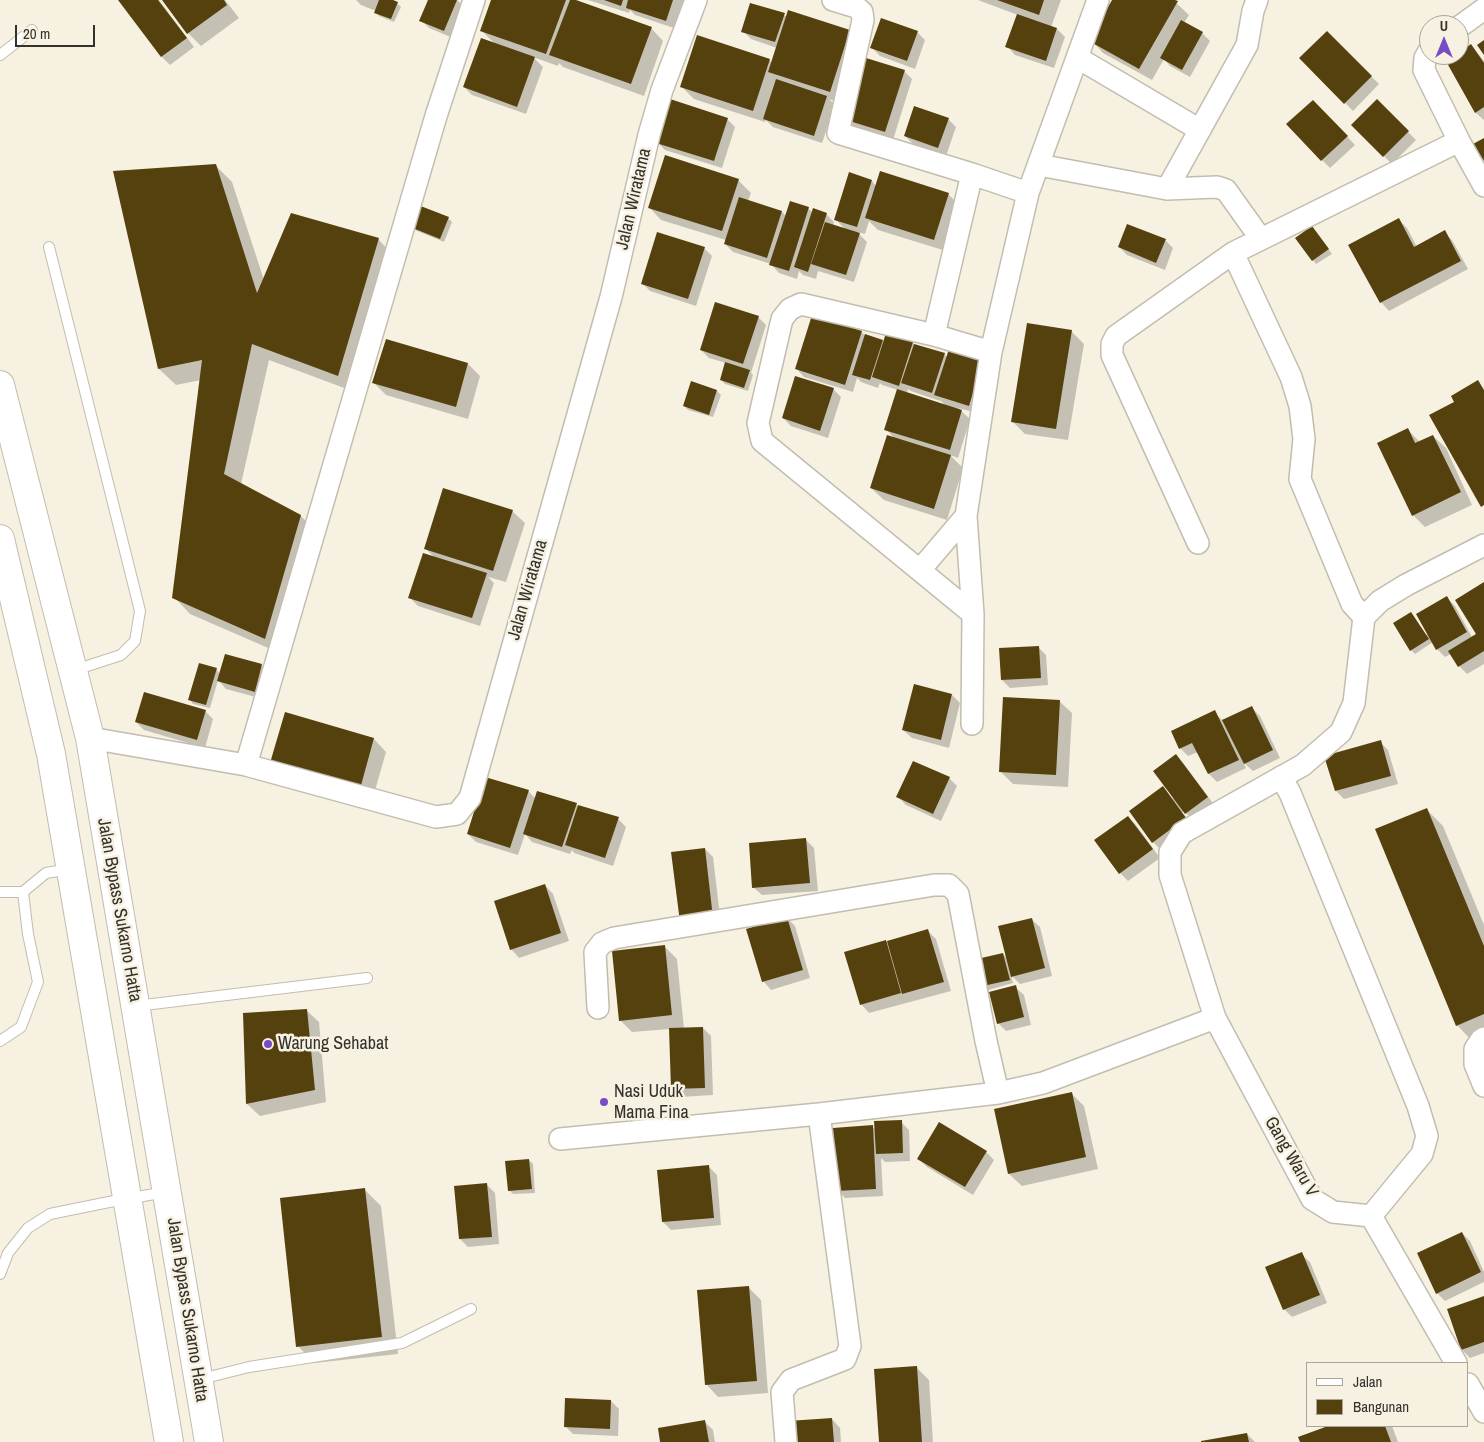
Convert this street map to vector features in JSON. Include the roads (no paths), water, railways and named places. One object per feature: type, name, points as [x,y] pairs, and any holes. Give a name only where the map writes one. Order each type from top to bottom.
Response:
[{"type":"highway","name":"Jalan Bypass Sukarno Hatta","points":[[0,385],[90,738],[209,1442]]},
{"type":"highway","points":[[0,539],[51,754],[169,1442]]},
{"type":"highway","points":[[113,1112],[152,1104]]},
{"type":"street","points":[[246,765],[436,116],[474,0]]},
{"type":"street","name":"Jalan Wiratama","points":[[90,738],[246,765],[436,817],[457,814],[470,798],[611,297],[659,99],[696,0]]},
{"type":"street","points":[[833,0],[856,7],[862,12],[863,20],[838,133],[1028,193]]},
{"type":"street","points":[[972,724],[973,614],[966,516],[991,352],[1028,193],[1098,0]]},
{"type":"street","points":[[1167,189],[1247,45],[1253,11],[1257,0]]},
{"type":"street","points":[[1469,20],[1484,9]]},
{"type":"street","points":[[1078,58],[1200,130]]},
{"type":"street","points":[[1424,65],[1424,70],[1459,141],[1484,186]]},
{"type":"street","points":[[1198,543],[1112,355],[1112,344],[1116,336],[1233,253],[1459,141]]},
{"type":"street","points":[[1039,165],[1167,189],[1217,187],[1226,190],[1261,239]]},
{"type":"street","points":[[934,335],[972,174]]},
{"type":"street","points":[[1233,253],[1291,377],[1300,406],[1304,439],[1300,479],[1352,604],[1364,617],[1380,601],[1406,585],[1484,545]]},
{"type":"street","points":[[973,614],[762,441],[758,422],[782,319],[790,309],[801,304],[934,335],[991,352]]},
{"type":"street","points":[[920,570],[966,516]]},
{"type":"street","name":"Gang Waru V","points":[[1364,617],[1354,703],[1341,732],[1303,765],[1182,832],[1170,852],[1170,875],[1215,1018],[1312,1200],[1333,1212],[1371,1216]]},
{"type":"street","points":[[1281,777],[1294,803],[1414,1097],[1427,1136],[1422,1154],[1371,1216],[1455,1362]]},
{"type":"street","points":[[598,1008],[595,952],[602,942],[614,938],[924,887],[949,885],[958,894],[986,1042],[998,1093]]},
{"type":"street","points":[[560,1139],[819,1114],[998,1093],[1042,1083],[1215,1018]]},
{"type":"street","points":[[1484,1038],[1475,1049],[1475,1064],[1484,1086]]},
{"type":"street","points":[[786,1442],[782,1392],[791,1380],[845,1359],[850,1346],[819,1114]]},
{"type":"street","points":[[1469,1386],[1484,1412]]},
{"type":"lane","points":[[0,55],[32,30]]},
{"type":"lane","points":[[49,247],[140,611],[135,641],[121,656],[72,671]]},
{"type":"lane","points":[[0,892],[23,892],[46,873],[71,869]]},
{"type":"lane","points":[[0,1041],[21,1027],[38,982],[28,934],[23,892]]},
{"type":"lane","points":[[135,1006],[367,978]]},
{"type":"lane","points":[[0,1274],[8,1253],[28,1228],[50,1214],[167,1192]]},
{"type":"lane","points":[[198,1380],[249,1367],[402,1343],[471,1309]]},
{"type":"place","name":"Warung Sehabat","points":[[268,1044]]},
{"type":"place","name":"Nasi Uduk Mama Fina","points":[[604,1102]]}]
